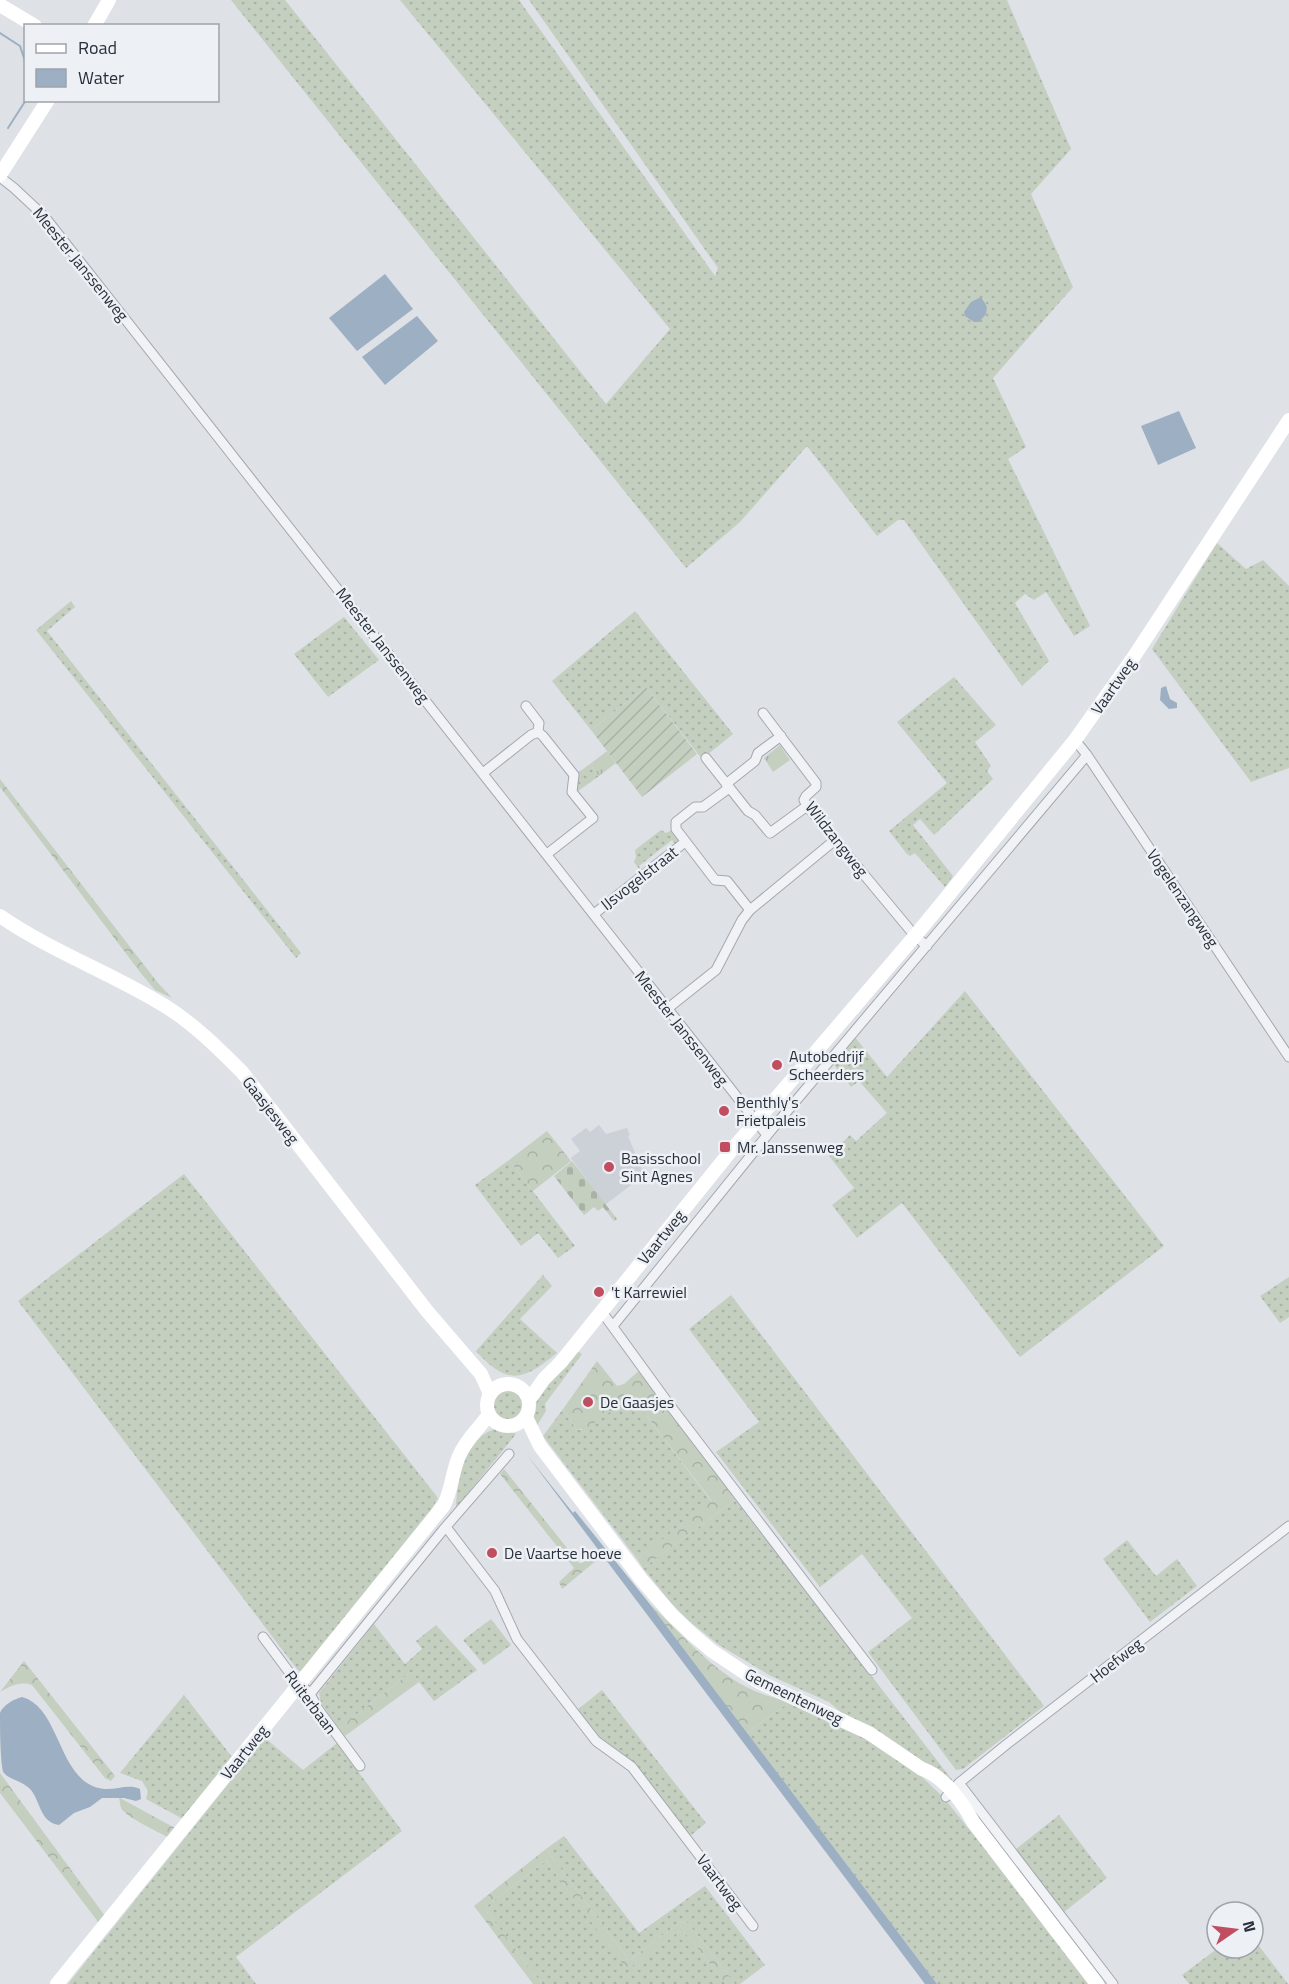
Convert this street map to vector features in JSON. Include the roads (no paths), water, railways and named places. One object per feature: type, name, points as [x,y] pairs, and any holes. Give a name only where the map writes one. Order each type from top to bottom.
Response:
[{"type":"street","points":[[95,24],[109,0]]},
{"type":"street","points":[[0,5],[32,24]]},
{"type":"street","points":[[0,176],[47,102]]},
{"type":"street","name":"Meester Janssenweg","points":[[0,176],[44,216],[547,854],[755,1122]]},
{"type":"street","name":"Vaartweg","points":[[525,1394],[561,1362],[755,1122],[915,936],[1075,740],[1134,658],[1289,420]]},
{"type":"street","points":[[526,706],[538,723],[538,732],[574,775],[572,792],[593,818],[547,854]]},
{"type":"street","name":"Wildzangweg","points":[[763,713],[816,783],[816,787],[804,800],[807,806],[915,936]]},
{"type":"street","points":[[483,773],[538,732]]},
{"type":"street","points":[[750,910],[727,881],[715,880],[677,832],[675,825],[678,819],[695,807],[703,807],[755,761],[758,753],[781,736]]},
{"type":"street","name":"Vogelenzangweg","points":[[1075,740],[1289,1058]]},
{"type":"street","name":"Vaartweg","points":[[613,1326],[767,1136],[1087,755]]},
{"type":"street","points":[[706,758],[748,811],[755,815],[770,833],[807,806]]},
{"type":"street","points":[[667,1009],[716,970],[742,920],[750,910],[835,840]]},
{"type":"street","name":"IJsvogelstraat","points":[[594,914],[685,842]]},
{"type":"street","name":"Gaasjesweg","points":[[0,916],[21,931],[130,985],[167,1007],[215,1045],[242,1072],[434,1319],[495,1390]]},
{"type":"street","points":[[915,936],[927,946]]},
{"type":"street","points":[[755,1122],[767,1136]]},
{"type":"street","points":[[602,1312],[872,1670]]},
{"type":"street","points":[[511,1384],[525,1394],[530,1406],[521,1421],[509,1427],[493,1419],[487,1404],[495,1390],[511,1384]]},
{"type":"street","name":"Vaartweg","points":[[57,1984],[432,1521],[450,1493],[458,1458],[465,1443],[493,1419]]},
{"type":"street","name":"Gemeentenweg","points":[[521,1421],[651,1592],[672,1615],[712,1651],[757,1681],[869,1733],[922,1769],[927,1778],[952,1790],[1113,1984]]},
{"type":"street","points":[[310,1694],[509,1454]]},
{"type":"street","name":"Vaartweg","points":[[432,1521],[445,1529],[495,1592],[517,1639],[596,1742],[632,1767],[753,1926]]},
{"type":"street","name":"Hoefweg","points":[[952,1790],[1289,1526]]},
{"type":"street","name":"Ruiterbaan","points":[[263,1637],[292,1676],[310,1694],[318,1709],[360,1766]]},
{"type":"street","name":"Gemeentenweg","points":[[952,1790],[962,1814],[973,1822],[1097,1984]]},
{"type":"water","points":[[385,274],[413,309],[357,351],[329,318]]},
{"type":"water","points":[[981,297],[987,307],[986,314],[979,322],[974,322],[965,316],[964,312],[971,302]]},
{"type":"water","points":[[417,316],[438,341],[385,385],[362,357]]},
{"type":"water","points":[[1179,411],[1196,448],[1158,465],[1141,426]]},
{"type":"water","points":[[1166,686],[1170,699],[1177,703],[1177,708],[1169,709],[1160,700],[1161,688]]},
{"type":"water","points":[[527,1455],[649,1603],[937,1984],[925,1984]]},
{"type":"water","points":[[22,1697],[33,1702],[42,1712],[50,1723],[69,1763],[87,1783],[102,1789],[134,1787],[140,1789],[141,1799],[136,1801],[124,1798],[102,1798],[90,1807],[74,1813],[59,1825],[48,1820],[31,1790],[4,1773],[3,1770],[0,1713],[9,1703]]},
{"type":"waterway","points":[[0,33],[20,46],[24,58]]},
{"type":"waterway","points":[[8,128],[25,102]]},
{"type":"place","name":"Autobedrijf Scheerders","points":[[777,1065]]},
{"type":"place","name":"Benthly's Frietpaleis","points":[[724,1111]]},
{"type":"place","name":"Mr. Janssenweg","points":[[725,1147]]},
{"type":"place","name":"Basisschool Sint Agnes","points":[[609,1167]]},
{"type":"place","name":"'t Karrewiel","points":[[599,1292]]},
{"type":"place","name":"De Gaasjes","points":[[588,1402]]},
{"type":"place","name":"De Vaartse hoeve","points":[[492,1553]]}]
